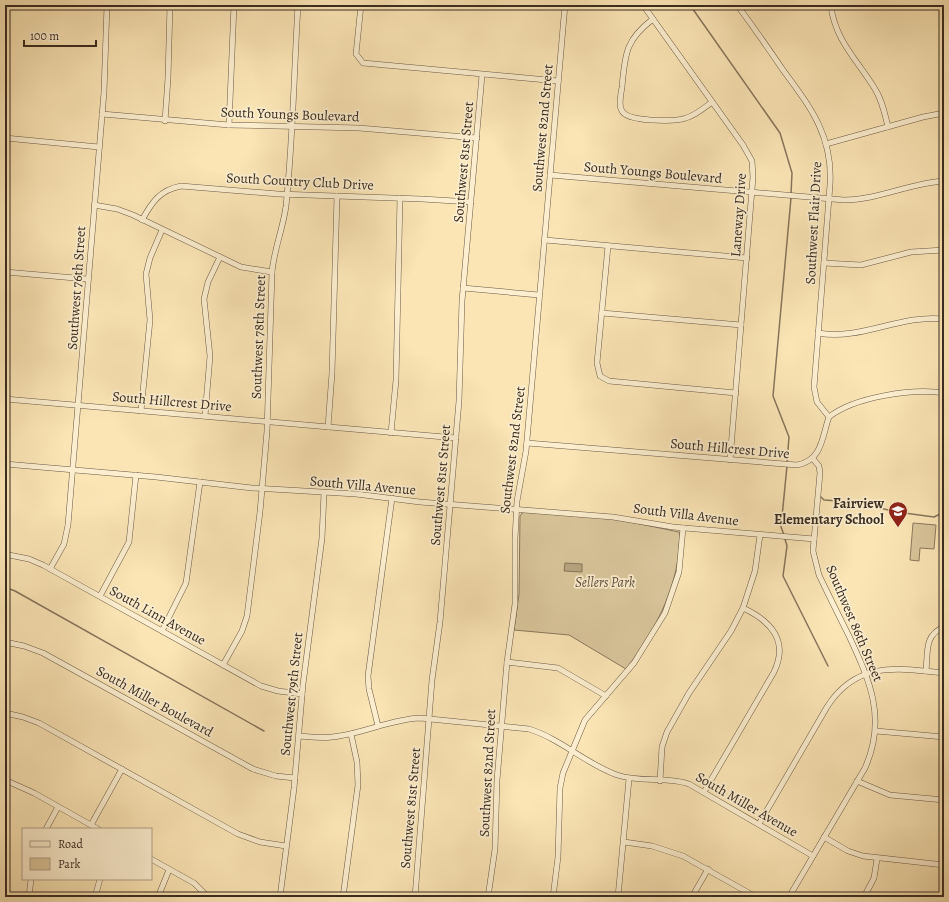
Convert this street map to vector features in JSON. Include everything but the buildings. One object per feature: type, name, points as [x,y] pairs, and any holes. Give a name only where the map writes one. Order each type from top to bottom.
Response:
[{"type":"street","name":"Southwest 76th Street","points":[[50,569],[62,549],[66,536],[73,470],[87,279],[102,114],[107,5]]},
{"type":"street","points":[[165,120],[170,5]]},
{"type":"street","points":[[229,125],[234,5]]},
{"type":"street","name":"Southwest 78th Street","points":[[223,665],[242,631],[247,616],[262,489],[268,422],[272,272],[275,250],[284,218],[292,127],[298,5]]},
{"type":"street","points":[[361,5],[356,54],[360,61],[372,65],[558,81]]},
{"type":"street","name":"Southwest 82nd Street","points":[[488,897],[495,849],[501,726],[507,662],[515,604],[517,510],[527,443],[565,5]]},
{"type":"street","name":"Laneway Drive","points":[[643,5],[749,155],[754,172],[730,460]]},
{"type":"street","name":"Southwest Flair Drive","points":[[737,5],[809,106],[819,123],[826,144],[830,168],[829,199],[814,393],[817,402],[829,416]]},
{"type":"street","points":[[830,5],[841,40],[877,92],[888,126]]},
{"type":"street","points":[[653,19],[635,34],[626,50],[620,100],[622,111],[626,115],[634,118],[678,120],[693,115],[712,102]]},
{"type":"street","name":"Southwest 81st Street","points":[[415,897],[429,719],[456,438],[460,379],[463,288],[482,75]]},
{"type":"street","points":[[826,144],[888,126],[944,113]]},
{"type":"street","name":"South Youngs Boulevard","points":[[102,114],[229,125],[371,129],[477,138]]},
{"type":"street","points":[[5,138],[99,147]]},
{"type":"street","name":"South Youngs Boulevard","points":[[550,175],[829,199],[858,200],[920,184],[944,181]]},
{"type":"street","name":"South Country Club Drive","points":[[142,220],[158,196],[166,191],[181,186],[286,195],[400,198],[471,202]]},
{"type":"street","points":[[328,427],[332,373],[337,196]]},
{"type":"street","points":[[391,433],[396,364],[400,198]]},
{"type":"street","points":[[94,205],[123,211],[246,268],[272,272]]},
{"type":"street","points":[[142,410],[150,320],[146,274],[150,258],[162,230]]},
{"type":"street","points":[[545,240],[747,258]]},
{"type":"street","points":[[608,246],[597,368],[598,375],[602,378],[618,382],[736,393]]},
{"type":"street","points":[[824,263],[861,265],[911,252],[944,250]]},
{"type":"street","points":[[205,416],[210,356],[204,299],[208,282],[220,257]]},
{"type":"street","points":[[5,272],[87,279]]},
{"type":"street","points":[[463,288],[539,295]]},
{"type":"street","points":[[602,313],[741,325]]},
{"type":"street","points":[[818,333],[848,335],[910,319],[944,319]]},
{"type":"street","points":[[813,458],[822,443],[829,416],[843,408],[892,394],[914,391],[944,393]]},
{"type":"street","name":"South Hillcrest Drive","points":[[5,399],[456,438]]},
{"type":"street","name":"South Hillcrest Drive","points":[[527,443],[782,465],[795,465],[813,458]]},
{"type":"street","name":"Southwest 86th Street","points":[[789,897],[857,781],[871,752],[876,731],[875,707],[865,675],[819,575],[813,551],[820,473],[819,466],[813,458]]},
{"type":"street","name":"South Villa Avenue","points":[[5,464],[136,475],[262,489],[356,494],[450,505],[613,517],[683,528],[814,539]]},
{"type":"street","points":[[100,596],[129,542],[136,475]]},
{"type":"street","points":[[162,630],[186,583],[200,482]]},
{"type":"street","name":"Southwest 79th Street","points":[[280,897],[295,778],[302,694],[322,538],[324,493]]},
{"type":"street","points":[[378,726],[369,689],[368,676],[392,498]]},
{"type":"street","points":[[553,897],[559,851],[560,788],[563,773],[585,720],[634,663],[665,612],[679,572],[683,528]]},
{"type":"street","points":[[660,781],[662,747],[669,727],[689,693],[731,631],[743,608],[755,571],[760,535]]},
{"type":"street","name":"South Linn Avenue","points":[[5,553],[10,556],[34,560],[266,688],[302,694]]},
{"type":"street","points":[[704,792],[772,676],[779,660],[779,644],[774,630],[762,618],[743,608]]},
{"type":"street","points":[[926,671],[930,637],[934,632],[944,627]]},
{"type":"street","name":"South Miller Boulevard","points":[[5,642],[24,646],[43,653],[248,766],[270,775],[295,778]]},
{"type":"street","points":[[507,662],[558,668],[606,696]]},
{"type":"street","points":[[759,824],[836,694],[851,681],[865,675],[890,668],[944,673]]},
{"type":"street","points":[[5,713],[23,717],[39,724],[238,834],[260,842],[286,846]]},
{"type":"street","name":"South Miller Avenue","points":[[299,736],[326,738],[351,734],[409,719],[429,719],[501,726],[537,732],[602,768],[629,779],[686,783],[813,856]]},
{"type":"street","points":[[876,731],[944,737]]},
{"type":"street","points":[[343,897],[358,785],[357,762],[351,734]]},
{"type":"street","points":[[91,825],[122,769]]},
{"type":"street","points":[[618,897],[629,779]]},
{"type":"street","points":[[5,780],[96,828]]},
{"type":"street","points":[[857,781],[890,795],[944,800]]},
{"type":"street","points":[[47,828],[58,807]]},
{"type":"street","points":[[824,837],[852,853],[877,859],[944,865]]},
{"type":"street","points":[[624,842],[664,848],[689,858],[756,897]]},
{"type":"street","points":[[864,897],[874,878],[877,859]]},
{"type":"street","points":[[152,860],[194,883],[208,897]]},
{"type":"street","points":[[692,897],[708,869]]},
{"type":"street","points":[[158,897],[169,870]]},
{"type":"street","points":[[29,897],[31,880]]},
{"type":"street","points":[[95,897],[100,880]]},
{"type":"green space","name":"Sellers Park","points":[[526,512],[616,519],[679,532],[680,541],[677,566],[668,597],[654,627],[626,669],[569,635],[514,630],[519,594],[520,516],[522,513]]},
{"type":"green space","points":[[913,523],[936,525],[934,549],[920,548],[919,561],[910,560]]},
{"type":"shaded area","points":[[565,563],[582,564],[582,572],[564,571]]},
{"type":"waterway","points":[[690,5],[780,133],[792,173],[791,194]]},
{"type":"waterway","points":[[787,462],[789,437],[773,396],[791,198]]},
{"type":"waterway","points":[[784,535],[781,527],[787,466]]},
{"type":"waterway","points":[[820,496],[824,500],[854,502],[897,512],[934,517],[940,514]]},
{"type":"waterway","points":[[785,539],[787,546],[783,576],[828,666]]},
{"type":"waterway","points":[[5,587],[15,591],[264,731]]},
{"type":"place","name":"Fairview Elementary School","points":[[898,528]]}]
